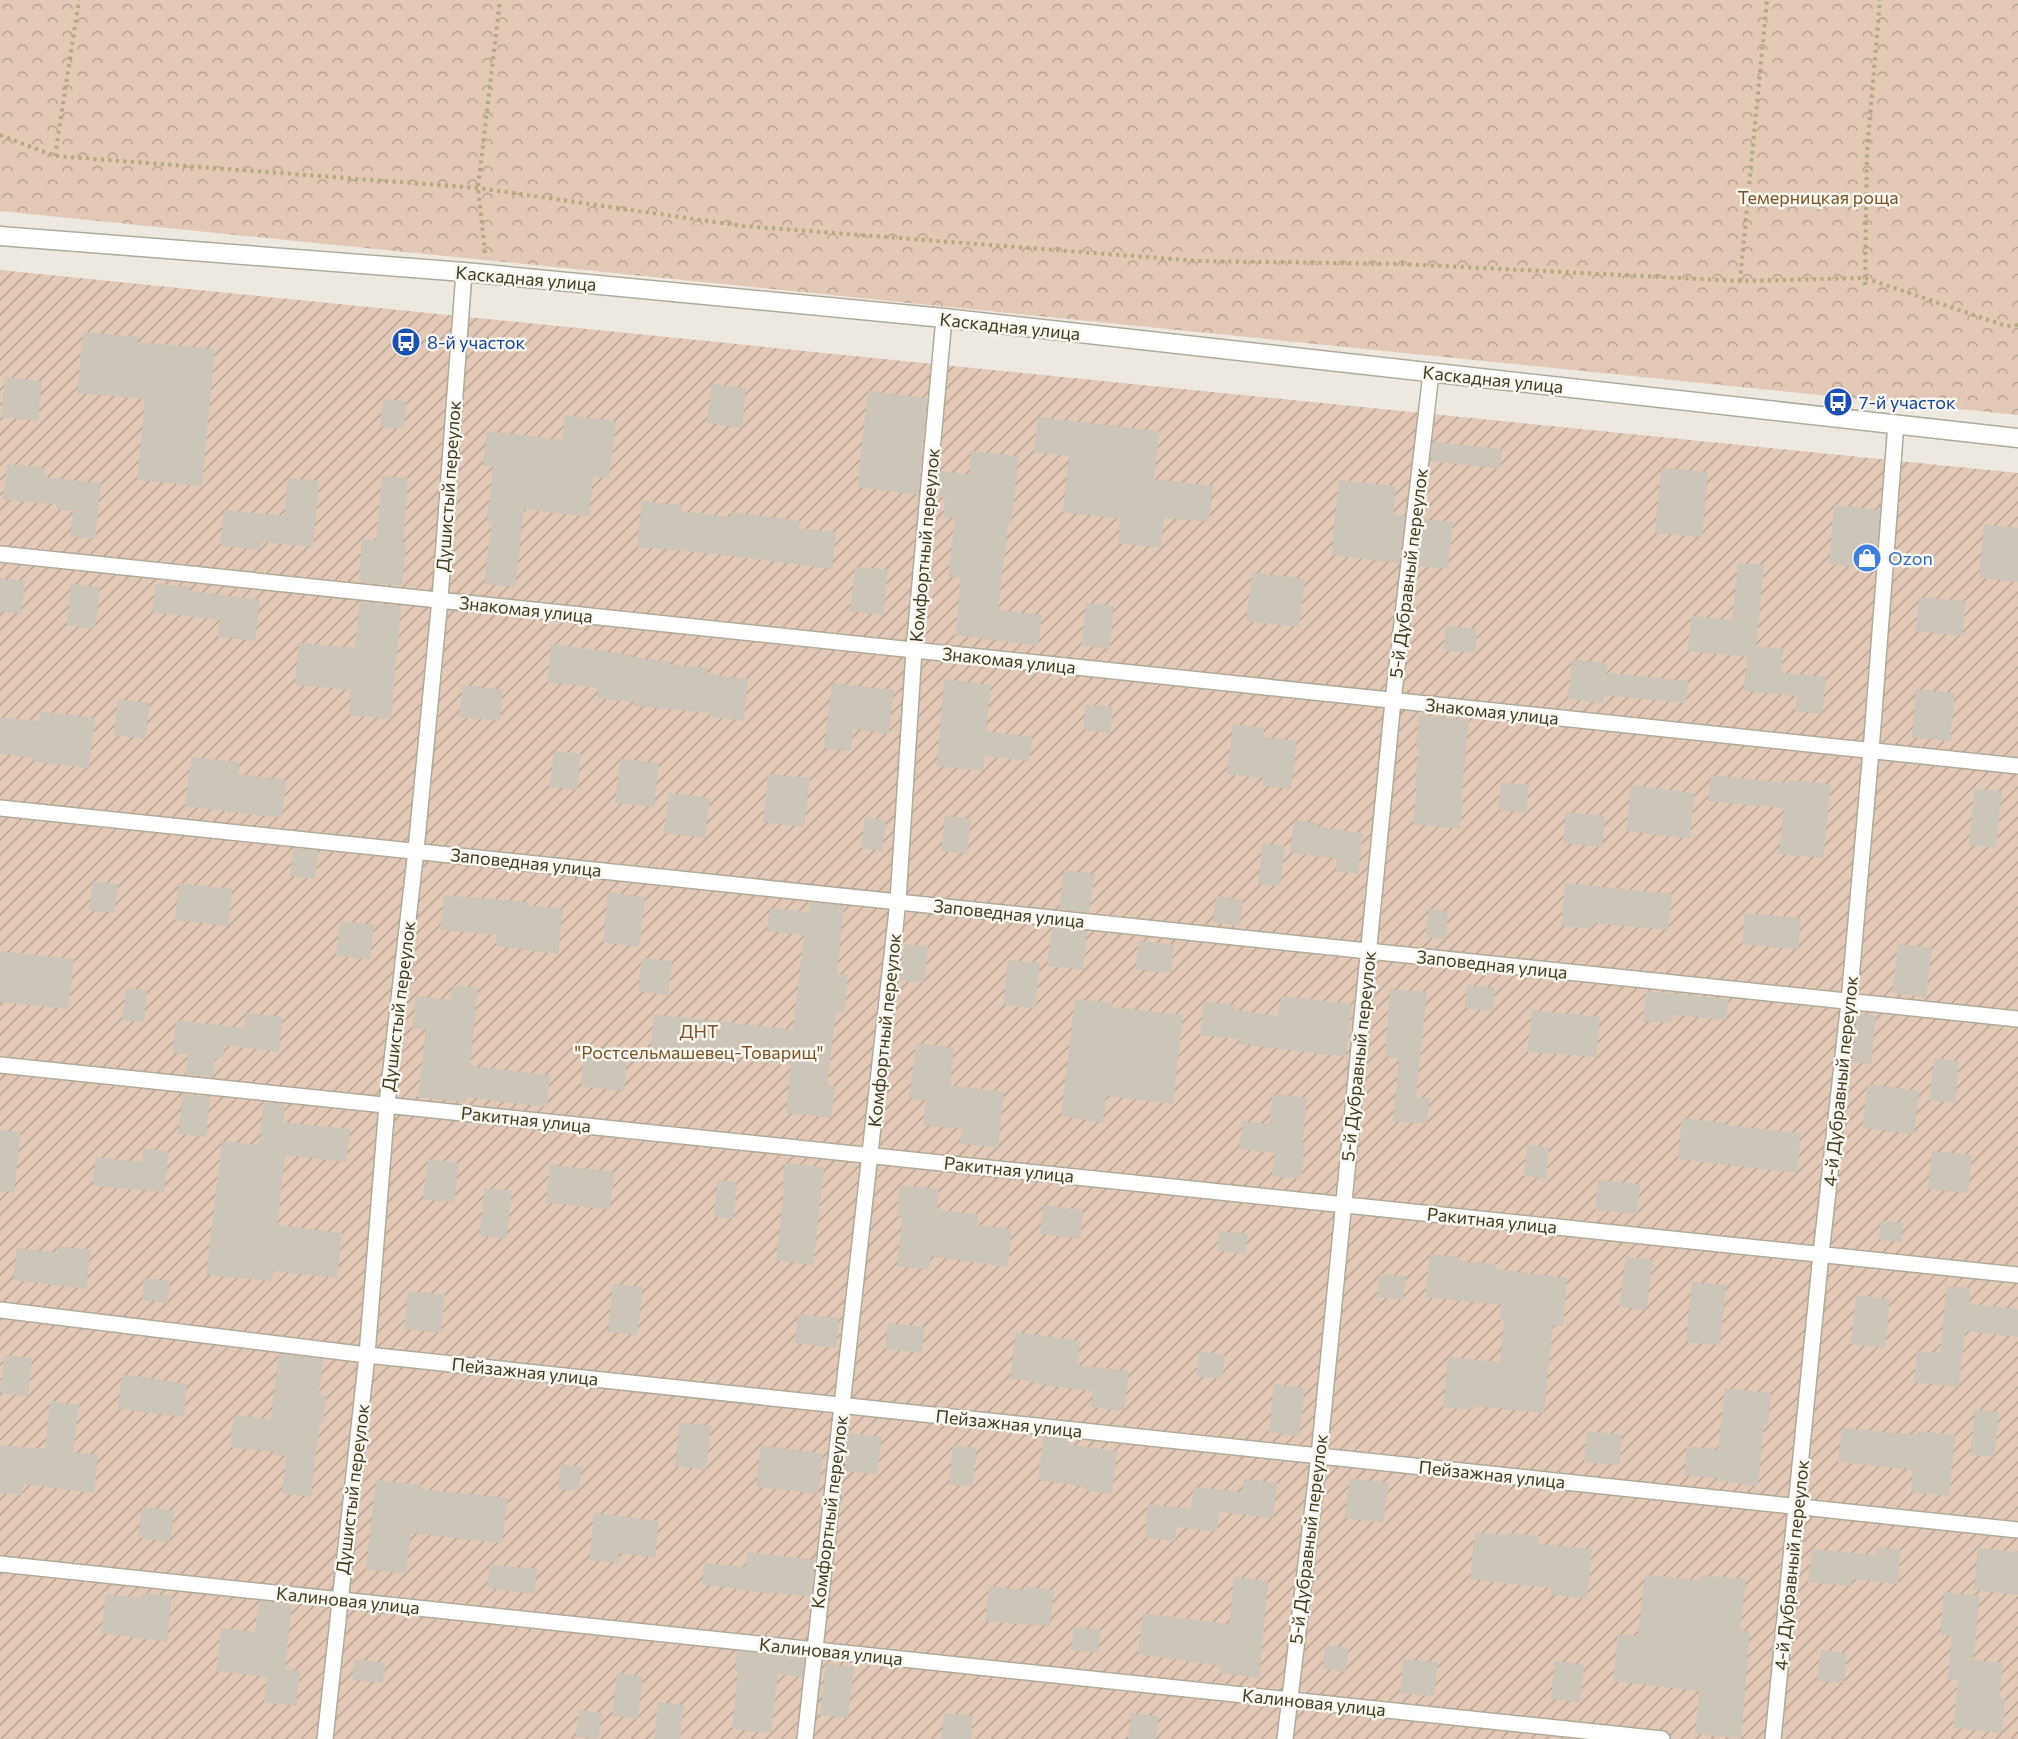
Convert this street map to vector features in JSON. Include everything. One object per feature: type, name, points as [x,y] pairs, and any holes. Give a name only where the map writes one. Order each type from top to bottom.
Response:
[{"type":"street","name":"Каскадная улица","points":[[0,236],[464,272],[945,318],[2018,438]]},
{"type":"lane","name":"Душистый переулок","points":[[326,1739],[339,1599],[367,1355],[387,1104],[416,850],[440,600],[464,272]]},
{"type":"lane","name":"Комфортный переулок","points":[[805,1739],[898,901],[914,650],[945,318]]},
{"type":"lane","name":"5-й Дубравный переулок","points":[[1285,1739],[1319,1456],[1393,701],[1431,373]]},
{"type":"lane","name":"4-й Дубравный переулок","points":[[1773,1739],[1821,1254],[1849,1002],[1896,423]]},
{"type":"lane","name":"Знакомая улица","points":[[0,554],[2018,766]]},
{"type":"lane","name":"Заповедная улица","points":[[0,808],[2018,1019]]},
{"type":"lane","name":"Ракитная улица","points":[[0,1065],[2018,1275]]},
{"type":"lane","name":"Пейзажная улица","points":[[0,1310],[367,1355],[2018,1530]]},
{"type":"lane","name":"Калиновая улица","points":[[0,1564],[1662,1739]]},
{"type":"path","points":[[55,156],[80,0]]},
{"type":"path","points":[[487,274],[478,188],[500,0]]},
{"type":"path","points":[[1740,281],[1767,0]]},
{"type":"path","points":[[1865,285],[1867,152],[1880,0]]},
{"type":"path","points":[[0,135],[55,156],[478,188],[743,226],[1198,261],[1403,264],[1740,281],[1865,278],[2006,326],[2018,325]]},
{"type":"green space","name":"Темерницкая роща","points":[[0,0],[2018,0],[2018,415],[0,211]]},
{"type":"green space","name":"ДНТ \"Ростсельмашевец-Товарищ\"","points":[[0,270],[2018,473],[2018,1739],[0,1739]]},
{"type":"building","points":[[83,332],[139,337],[138,342],[215,349],[202,486],[137,480],[145,399],[77,393]]},
{"type":"building","points":[[5,377],[42,381],[38,421],[1,417]]},
{"type":"building","points":[[712,384],[746,388],[742,428],[707,423]]},
{"type":"building","points":[[868,391],[927,398],[918,495],[857,487]]},
{"type":"building","points":[[383,399],[406,401],[404,429],[380,427]]},
{"type":"building","points":[[565,415],[616,421],[609,478],[593,477],[589,517],[524,509],[515,587],[484,584],[492,522],[487,522],[493,466],[483,465],[487,431],[562,440]]},
{"type":"building","points":[[1038,417],[1159,431],[1154,479],[1213,486],[1209,522],[1164,518],[1161,548],[1118,543],[1120,519],[1063,512],[1069,456],[1034,452]]},
{"type":"building","points":[[1433,442],[1502,449],[1500,469],[1431,461]]},
{"type":"building","points":[[971,451],[1019,456],[998,610],[1042,615],[1038,646],[955,635],[961,578],[948,577],[955,518],[943,517],[945,498],[938,497],[940,471],[969,475]]},
{"type":"building","points":[[7,464],[45,468],[44,477],[101,483],[95,539],[70,537],[73,511],[56,509],[56,504],[3,500]]},
{"type":"building","points":[[1661,468],[1708,472],[1702,537],[1655,533]]},
{"type":"building","points":[[382,476],[408,478],[402,586],[362,582],[359,579],[362,539],[376,540]]},
{"type":"building","points":[[288,478],[319,481],[313,547],[261,542],[260,550],[220,546],[224,510],[284,516]]},
{"type":"building","points":[[1339,480],[1396,486],[1393,515],[1405,516],[1399,563],[1331,555]]},
{"type":"building","points":[[642,501],[682,505],[681,511],[731,517],[731,512],[800,521],[799,528],[836,532],[832,569],[718,554],[637,547]]},
{"type":"building","points":[[1834,505],[1880,510],[1875,569],[1829,564]]},
{"type":"building","points":[[1424,519],[1453,522],[1448,569],[1418,566]]},
{"type":"building","points":[[1984,524],[2018,528],[2018,582],[1979,578]]},
{"type":"building","points":[[1738,563],[1764,565],[1756,646],[1783,649],[1781,673],[1826,677],[1822,714],[1795,711],[1797,696],[1744,691],[1747,657],[1688,651],[1691,616],[1732,620]]},
{"type":"building","points":[[855,567],[888,570],[883,615],[850,611]]},
{"type":"building","points":[[1252,572],[1305,579],[1299,627],[1246,621]]},
{"type":"building","points":[[0,578],[25,581],[21,614],[0,611]]},
{"type":"building","points":[[71,584],[100,587],[95,629],[67,625]]},
{"type":"building","points":[[156,584],[190,587],[190,591],[260,600],[255,641],[218,637],[220,620],[152,612]]},
{"type":"building","points":[[1919,597],[1966,601],[1962,636],[1915,631]]},
{"type":"building","points":[[360,602],[400,606],[391,719],[349,715],[351,690],[295,685],[299,643],[355,648]]},
{"type":"building","points":[[1086,603],[1114,606],[1109,649],[1081,645]]},
{"type":"building","points":[[1446,626],[1477,629],[1475,653],[1443,650]]},
{"type":"building","points":[[551,644],[708,668],[708,674],[748,679],[744,721],[710,717],[710,713],[633,706],[634,702],[597,698],[598,688],[547,682]]},
{"type":"building","points":[[1572,659],[1607,663],[1606,673],[1688,681],[1686,703],[1604,695],[1603,703],[1568,699]]},
{"type":"building","points":[[944,679],[991,685],[986,731],[1032,737],[1029,761],[985,756],[983,771],[937,766]]},
{"type":"building","points":[[832,683],[894,690],[889,734],[853,729],[851,751],[824,748]]},
{"type":"building","points":[[463,685],[503,690],[500,721],[459,717]]},
{"type":"building","points":[[1916,689],[1955,693],[1950,741],[1912,738]]},
{"type":"building","points":[[118,699],[150,703],[145,739],[114,735]]},
{"type":"building","points":[[1086,704],[1113,707],[1110,733],[1083,730]]},
{"type":"building","points":[[40,711],[95,718],[89,768],[34,762],[35,758],[0,754],[0,717],[39,721]]},
{"type":"building","points":[[1419,715],[1469,720],[1460,829],[1413,824],[1417,786],[1415,785],[1419,749],[1416,749]]},
{"type":"building","points":[[1233,724],[1264,728],[1263,737],[1297,741],[1291,789],[1263,786],[1263,778],[1227,774]]},
{"type":"building","points":[[554,751],[581,754],[577,790],[549,787]]},
{"type":"building","points":[[191,757],[239,762],[238,774],[286,780],[282,818],[185,806]]},
{"type":"building","points":[[620,759],[659,763],[654,807],[615,803]]},
{"type":"building","points":[[768,774],[810,778],[804,827],[763,822]]},
{"type":"building","points":[[1711,775],[1788,783],[1789,780],[1831,784],[1823,858],[1779,854],[1784,808],[1708,801]]},
{"type":"building","points":[[1501,782],[1529,785],[1526,813],[1498,810]]},
{"type":"building","points":[[1631,785],[1694,793],[1690,839],[1626,831]]},
{"type":"building","points":[[1974,789],[2002,791],[1996,848],[1969,845]]},
{"type":"building","points":[[669,793],[710,798],[705,838],[664,833]]},
{"type":"building","points":[[1566,812],[1605,816],[1602,847],[1563,843]]},
{"type":"building","points":[[945,816],[971,819],[967,854],[941,851]]},
{"type":"building","points":[[865,817],[886,820],[882,851],[861,848]]},
{"type":"building","points":[[1294,820],[1319,823],[1318,827],[1363,833],[1358,874],[1336,871],[1337,859],[1290,853]]},
{"type":"building","points":[[1263,843],[1285,846],[1280,886],[1258,884]]},
{"type":"building","points":[[294,848],[318,851],[315,879],[290,876]]},
{"type":"building","points":[[1064,870],[1095,874],[1089,912],[1059,909]]},
{"type":"building","points":[[93,881],[118,884],[114,913],[89,910]]},
{"type":"building","points":[[179,883],[232,889],[228,926],[175,920]]},
{"type":"building","points":[[1565,883],[1672,894],[1668,930],[1593,923],[1592,929],[1561,926]]},
{"type":"building","points":[[608,892],[645,897],[639,947],[603,942]]},
{"type":"building","points":[[444,895],[528,902],[528,905],[563,909],[558,954],[496,946],[497,935],[440,930]]},
{"type":"building","points":[[1216,896],[1243,900],[1240,926],[1213,922]]},
{"type":"building","points":[[810,902],[844,906],[837,974],[848,975],[844,1013],[836,1012],[827,1085],[835,1086],[831,1118],[786,1113],[791,1065],[752,1060],[753,1057],[709,1052],[708,1057],[670,1053],[669,1056],[650,1054],[654,1014],[793,1030],[804,935],[767,931],[770,908],[809,912]]},
{"type":"building","points":[[1429,909],[1448,911],[1446,939],[1426,937]]},
{"type":"building","points":[[1745,913],[1801,918],[1798,949],[1742,944]]},
{"type":"building","points":[[340,921],[374,925],[370,960],[336,956]]},
{"type":"building","points":[[1052,928],[1087,931],[1083,970],[1047,966]]},
{"type":"building","points":[[1139,941],[1174,945],[1171,973],[1135,969]]},
{"type":"building","points":[[904,944],[928,946],[924,983],[900,980]]},
{"type":"building","points":[[1898,944],[1932,948],[1926,997],[1892,993]]},
{"type":"building","points":[[0,951],[74,959],[68,1009],[0,1002]]},
{"type":"building","points":[[642,958],[672,961],[668,995],[638,991]]},
{"type":"building","points":[[1008,960],[1040,963],[1035,1009],[1003,1005]]},
{"type":"building","points":[[453,985],[478,988],[470,1066],[550,1075],[547,1107],[466,1097],[465,1102],[418,1097],[426,1030],[412,1028],[416,996],[451,1000]]},
{"type":"building","points":[[1467,985],[1495,988],[1493,1011],[1465,1008]]},
{"type":"building","points":[[126,988],[147,990],[144,1022],[122,1020]]},
{"type":"building","points":[[1390,989],[1427,992],[1416,1097],[1430,1098],[1427,1124],[1393,1121],[1399,1058],[1385,1057]]},
{"type":"building","points":[[1646,991],[1729,999],[1726,1020],[1673,1015],[1672,1023],[1643,1021]]},
{"type":"building","points":[[1281,996],[1352,1004],[1346,1057],[1239,1044],[1239,1039],[1200,1035],[1204,1001],[1236,1005],[1235,1010],[1278,1016]]},
{"type":"building","points":[[1075,999],[1113,1003],[1112,1007],[1183,1015],[1173,1104],[1106,1096],[1103,1123],[1061,1116]]},
{"type":"building","points":[[1532,1010],[1600,1017],[1596,1057],[1527,1052]]},
{"type":"building","points":[[246,1013],[283,1017],[279,1052],[224,1045],[223,1058],[215,1058],[213,1077],[185,1074],[188,1054],[172,1053],[176,1020],[244,1028]]},
{"type":"building","points":[[1858,1013],[1876,1016],[1871,1064],[1852,1062]]},
{"type":"building","points":[[916,1043],[954,1048],[950,1085],[1004,1092],[998,1148],[960,1144],[962,1129],[923,1125],[926,1101],[909,1099]]},
{"type":"building","points":[[584,1055],[627,1059],[624,1091],[581,1086]]},
{"type":"building","points":[[1934,1058],[1959,1061],[1955,1103],[1929,1100]]},
{"type":"building","points":[[1868,1084],[1919,1091],[1914,1134],[1862,1128]]},
{"type":"building","points":[[183,1094],[210,1097],[206,1137],[178,1134]]},
{"type":"building","points":[[1273,1094],[1307,1098],[1301,1179],[1272,1176],[1275,1153],[1239,1149],[1243,1121],[1269,1124]]},
{"type":"building","points":[[264,1102],[285,1104],[283,1122],[350,1129],[346,1162],[285,1155],[277,1225],[342,1233],[337,1278],[273,1271],[272,1281],[206,1275],[222,1141],[259,1145]]},
{"type":"building","points":[[1682,1118],[1801,1133],[1797,1173],[1678,1159]]},
{"type":"building","points":[[0,1130],[21,1132],[14,1192],[0,1191]]},
{"type":"building","points":[[1527,1145],[1549,1148],[1546,1179],[1524,1176]]},
{"type":"building","points":[[143,1148],[169,1151],[164,1192],[92,1186],[96,1157],[142,1162]]},
{"type":"building","points":[[1932,1151],[1972,1155],[1968,1193],[1928,1189]]},
{"type":"building","points":[[428,1159],[459,1163],[454,1203],[423,1199]]},
{"type":"building","points":[[785,1163],[824,1167],[813,1265],[776,1260]]},
{"type":"building","points":[[550,1165],[614,1172],[610,1210],[546,1202]]},
{"type":"building","points":[[718,1180],[737,1182],[733,1219],[714,1217]]},
{"type":"building","points":[[1598,1180],[1640,1184],[1637,1214],[1595,1210]]},
{"type":"building","points":[[900,1185],[939,1189],[937,1210],[978,1214],[977,1225],[1012,1229],[1008,1267],[931,1256],[929,1270],[897,1266],[902,1217],[897,1216]]},
{"type":"building","points":[[485,1188],[512,1191],[506,1239],[479,1236]]},
{"type":"building","points":[[1043,1205],[1083,1210],[1080,1239],[1040,1234]]},
{"type":"building","points":[[1881,1221],[1903,1223],[1901,1242],[1879,1240]]},
{"type":"building","points":[[1219,1231],[1248,1234],[1245,1254],[1217,1251]]},
{"type":"building","points":[[58,1246],[91,1250],[86,1289],[13,1280],[17,1248],[57,1253]]},
{"type":"building","points":[[1430,1254],[1459,1257],[1458,1261],[1497,1264],[1496,1269],[1567,1278],[1563,1326],[1553,1325],[1544,1413],[1475,1406],[1474,1410],[1443,1407],[1448,1357],[1500,1362],[1504,1320],[1500,1320],[1501,1305],[1425,1297]]},
{"type":"building","points":[[1626,1257],[1653,1260],[1646,1310],[1619,1307]]},
{"type":"building","points":[[1380,1274],[1406,1276],[1403,1300],[1377,1297]]},
{"type":"building","points":[[144,1278],[170,1281],[168,1303],[142,1300]]},
{"type":"building","points":[[1692,1282],[1726,1285],[1720,1345],[1686,1342]]},
{"type":"building","points":[[613,1284],[643,1287],[637,1335],[608,1332]]},
{"type":"building","points":[[1947,1286],[1970,1288],[1969,1304],[2018,1309],[2018,1337],[1965,1331],[1959,1387],[1914,1382],[1917,1351],[1940,1353]]},
{"type":"building","points":[[408,1291],[445,1295],[441,1333],[404,1329]]},
{"type":"building","points":[[1856,1295],[1890,1299],[1885,1348],[1851,1344]]},
{"type":"building","points":[[798,1314],[839,1318],[836,1348],[795,1343]]},
{"type":"building","points":[[888,1323],[925,1327],[922,1353],[885,1349]]},
{"type":"building","points":[[1016,1332],[1080,1341],[1077,1365],[1129,1371],[1124,1411],[1091,1407],[1093,1391],[1010,1379]]},
{"type":"building","points":[[1199,1351],[1225,1355],[1222,1379],[1196,1376]]},
{"type":"building","points":[[279,1354],[323,1359],[319,1395],[326,1395],[323,1423],[320,1422],[311,1497],[282,1493],[286,1456],[275,1455],[275,1452],[230,1447],[234,1415],[271,1419]]},
{"type":"building","points":[[4,1355],[32,1358],[28,1396],[0,1393]]},
{"type":"building","points":[[122,1374],[187,1384],[184,1417],[118,1409]]},
{"type":"building","points":[[1274,1384],[1305,1388],[1299,1436],[1269,1432]]},
{"type":"building","points":[[1725,1388],[1771,1393],[1768,1425],[1764,1424],[1758,1486],[1717,1481],[1717,1478],[1684,1475],[1687,1446],[1718,1450]]},
{"type":"building","points":[[50,1401],[79,1405],[73,1452],[98,1455],[94,1493],[23,1484],[22,1495],[0,1493],[0,1445],[45,1449]]},
{"type":"building","points":[[1975,1409],[1999,1412],[1994,1457],[1970,1455]]},
{"type":"building","points":[[680,1422],[711,1426],[706,1470],[675,1466]]},
{"type":"building","points":[[1842,1428],[1917,1435],[1917,1431],[1955,1435],[1949,1496],[1911,1492],[1913,1470],[1838,1462]]},
{"type":"building","points":[[1587,1431],[1622,1435],[1619,1465],[1584,1462]]},
{"type":"building","points":[[849,1433],[882,1437],[877,1474],[845,1471]]},
{"type":"building","points":[[1043,1436],[1070,1439],[1070,1445],[1117,1451],[1112,1494],[1083,1490],[1083,1486],[1038,1480]]},
{"type":"building","points":[[761,1445],[823,1454],[818,1494],[756,1487]]},
{"type":"building","points":[[953,1445],[977,1448],[972,1487],[949,1484]]},
{"type":"building","points":[[561,1464],[582,1467],[579,1491],[558,1489]]},
{"type":"building","points":[[1350,1478],[1389,1483],[1383,1523],[1344,1518]]},
{"type":"building","points":[[1244,1479],[1277,1483],[1273,1518],[1219,1512],[1217,1532],[1177,1527],[1175,1541],[1145,1538],[1148,1504],[1191,1509],[1194,1487],[1242,1492]]},
{"type":"building","points":[[376,1480],[421,1485],[421,1489],[508,1498],[502,1543],[411,1533],[406,1574],[366,1569]]},
{"type":"building","points":[[142,1507],[174,1511],[170,1542],[138,1538]]},
{"type":"building","points":[[594,1513],[659,1521],[655,1558],[619,1553],[618,1563],[589,1560]]},
{"type":"building","points":[[1475,1532],[1510,1536],[1510,1533],[1539,1536],[1538,1544],[1592,1549],[1587,1598],[1550,1595],[1551,1588],[1470,1579]]},
{"type":"building","points":[[1877,1547],[1901,1550],[1898,1584],[1852,1579],[1851,1586],[1808,1582],[1812,1549],[1876,1555]]},
{"type":"building","points":[[1978,1548],[2018,1552],[2018,1595],[1974,1590]]},
{"type":"building","points":[[748,1552],[815,1560],[811,1597],[770,1592],[770,1594],[702,1584],[704,1563],[746,1567]]},
{"type":"building","points":[[490,1564],[537,1569],[534,1594],[487,1588]]},
{"type":"building","points":[[1645,1575],[1700,1580],[1700,1575],[1746,1579],[1740,1630],[1750,1631],[1741,1738],[1695,1734],[1699,1691],[1613,1681],[1618,1634],[1638,1636]]},
{"type":"building","points":[[1234,1577],[1268,1581],[1259,1678],[1220,1673],[1220,1666],[1138,1654],[1143,1613],[1229,1624]]},
{"type":"building","points":[[989,1586],[1054,1590],[1050,1626],[985,1621]]},
{"type":"building","points":[[1944,1592],[1980,1596],[1973,1660],[2003,1663],[1999,1698],[2005,1699],[2002,1733],[1953,1728],[1958,1680],[1947,1679],[1952,1636],[1940,1635]]},
{"type":"building","points":[[142,1593],[172,1596],[167,1642],[101,1633],[106,1594],[141,1598]]},
{"type":"building","points":[[259,1601],[292,1605],[285,1669],[300,1671],[296,1706],[264,1702],[267,1677],[216,1671],[221,1628],[255,1632]]},
{"type":"building","points":[[1074,1627],[1101,1630],[1098,1653],[1071,1650]]},
{"type":"building","points":[[1325,1645],[1348,1648],[1346,1672],[1323,1669]]},
{"type":"building","points":[[1821,1650],[1847,1653],[1844,1683],[1817,1681]]},
{"type":"building","points":[[737,1651],[804,1658],[802,1677],[778,1674],[771,1733],[732,1729],[738,1671],[735,1671]]},
{"type":"building","points":[[355,1659],[385,1663],[383,1683],[352,1680]]},
{"type":"building","points":[[1403,1659],[1438,1662],[1434,1696],[1400,1693]]},
{"type":"building","points":[[1555,1661],[1584,1664],[1580,1702],[1551,1699]]},
{"type":"building","points":[[826,1664],[854,1667],[848,1718],[820,1715]]},
{"type":"building","points":[[617,1673],[643,1676],[638,1719],[612,1716]]},
{"type":"building","points":[[658,1702],[684,1705],[680,1739],[654,1739]]},
{"type":"building","points":[[579,1710],[602,1713],[599,1739],[576,1737]]},
{"type":"building","points":[[944,1713],[973,1716],[971,1739],[941,1739]]},
{"type":"building","points":[[1131,1713],[1159,1716],[1156,1739],[1128,1739]]},
{"type":"place","name":"8-й участок","points":[[406,342]]},
{"type":"place","name":"7-й участок","points":[[1838,402]]},
{"type":"place","name":"Ozon","points":[[1867,558]]}]
